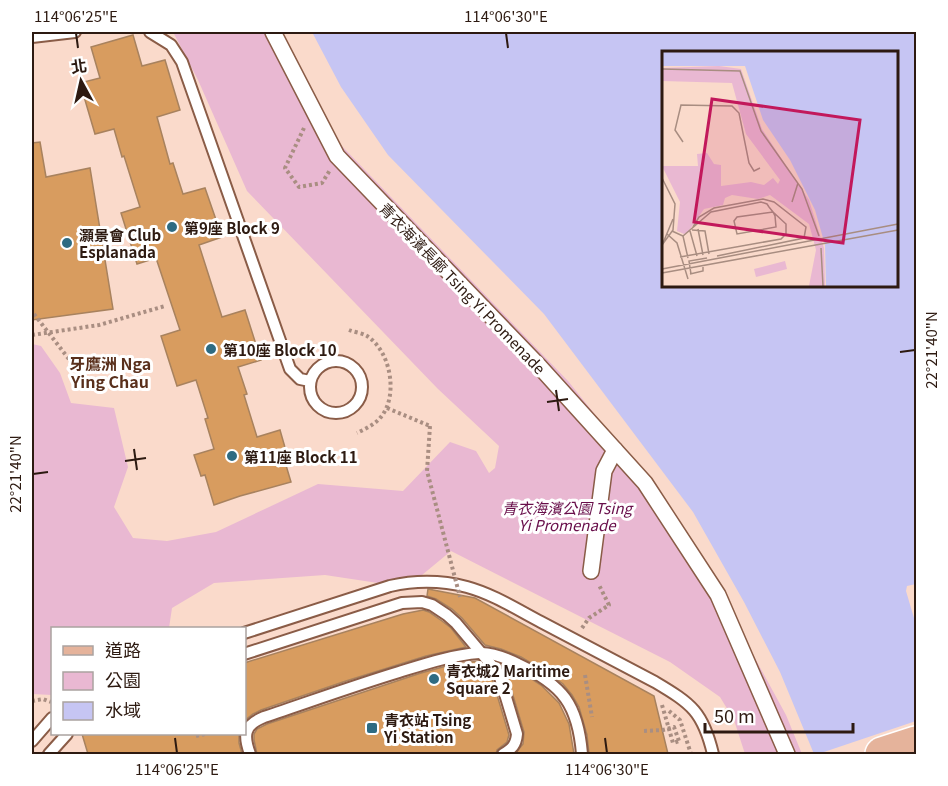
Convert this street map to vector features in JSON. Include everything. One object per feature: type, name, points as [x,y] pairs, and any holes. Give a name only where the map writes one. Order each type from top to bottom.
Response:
[{"type":"main road","points":[[882,754],[916,743]]},
{"type":"street","name":"青衣海濱長廊 Tsing Yi Promenade","points":[[273,32],[337,156],[540,367],[645,483],[718,595],[787,754]]},
{"type":"street","points":[[591,571],[603,471],[615,450]]},
{"type":"lane","points":[[32,37],[75,32]]},
{"type":"lane","points":[[150,32],[171,45],[182,62],[290,369],[300,379],[310,381]]},
{"type":"lane","points":[[342,361],[350,364],[361,376],[362,392],[359,400],[347,411],[330,412],[316,404],[312,397],[310,381],[313,373],[326,362],[342,361]]},
{"type":"lane","points":[[246,632],[390,586],[411,582],[444,582],[465,587],[481,592],[523,613],[674,693],[691,706],[702,719],[713,754]]},
{"type":"lane","points":[[246,653],[402,603],[422,602],[432,605],[456,623],[499,674],[517,734],[516,742],[511,750],[502,754]]},
{"type":"lane","points":[[250,754],[246,744],[246,732],[253,722],[264,717],[436,661],[481,652],[523,666],[545,678],[565,696],[576,719],[582,754]]},
{"type":"lane","points":[[32,741],[51,719]]},
{"type":"lane","points":[[49,754],[66,735]]},
{"type":"path","points":[[312,108],[285,168],[299,187],[322,183],[337,156]]},
{"type":"path","points":[[32,335],[99,325],[165,306]]},
{"type":"path","points":[[34,314],[89,386]]},
{"type":"path","points":[[349,330],[367,336],[377,346],[388,366],[391,384],[387,408],[381,417],[372,426],[357,434]]},
{"type":"path","points":[[387,408],[430,426],[427,471],[460,597]]},
{"type":"path","points":[[589,618],[609,605],[591,571]]},
{"type":"path","points":[[585,675],[592,717]]},
{"type":"path","points":[[32,701],[43,699],[51,703]]},
{"type":"path","points":[[644,731],[663,730],[674,727],[679,741],[673,743],[670,734],[668,725],[662,705],[680,720],[691,754]]},
{"type":"path","points":[[196,736],[200,735]]},
{"type":"green space","name":"青衣海濱公園 Tsing Yi Promenade","points":[[173,32],[282,32],[338,142],[568,381],[630,458],[695,548],[786,715],[802,754],[745,754],[734,720],[720,697],[670,662],[451,551],[422,575],[378,583],[325,575],[214,583],[172,608],[169,627],[51,627],[51,695],[32,694],[32,344],[41,346],[60,373],[71,403],[114,408],[128,467],[114,507],[133,538],[167,541],[216,532],[318,484],[403,491],[450,442],[476,451],[489,473],[495,468],[499,446],[438,389],[247,191],[198,80]]},
{"type":"water","points":[[312,32],[916,32],[916,584],[907,586],[906,591],[916,625],[916,754],[814,754],[780,672],[744,602],[693,512],[544,314],[388,155],[341,87]]},
{"type":"pier","points":[[916,721],[916,754],[818,754]]},
{"type":"building","points":[[133,35],[142,66],[165,60],[180,110],[157,117],[170,164],[173,163],[183,194],[205,188],[222,237],[199,245],[222,317],[245,310],[261,360],[238,367],[257,437],[280,430],[286,451],[282,452],[291,482],[214,505],[205,475],[201,476],[194,455],[214,449],[205,419],[208,418],[196,380],[177,386],[161,336],[180,330],[156,258],[137,264],[121,213],[140,207],[124,156],[122,157],[114,129],[95,134],[80,83],[100,78],[91,47]]},
{"type":"building","name":"灝景會 Club Esplanada","points":[[40,142],[46,177],[90,168],[113,309],[32,320],[32,143]]},
{"type":"building","points":[[428,589],[475,598],[654,696],[668,754],[589,754],[587,735],[579,707],[563,684],[521,657],[485,645],[452,609],[427,596]]},
{"type":"building","points":[[423,610],[429,612],[451,628],[466,647],[426,656],[346,681],[261,710],[246,719],[246,662],[403,614]]},
{"type":"building","points":[[478,661],[492,678],[509,735],[507,742],[497,750],[496,754],[257,754],[254,734],[257,729],[267,724],[421,673],[450,665]]},
{"type":"building","points":[[501,665],[530,678],[559,703],[569,724],[574,754],[515,754],[523,744],[524,732],[506,672]]},
{"type":"building","points":[[82,735],[239,735],[242,754],[88,754]]},
{"type":"place","name":"第9座 Block 9","points":[[172,227]]},
{"type":"place","name":"灝景會 Club Esplanada","points":[[67,243]]},
{"type":"place","name":"第10座 Block 10","points":[[211,349]]},
{"type":"place","name":"第11座 Block 11","points":[[232,456]]},
{"type":"place","name":"青衣城2 Maritime Square 2","points":[[434,679]]},
{"type":"place","name":"青衣站 Tsing Yi Station","points":[[372,728]]},
{"type":"district","name":"牙鷹洲 Nga Ying Chau","points":[[110,372]]}]
